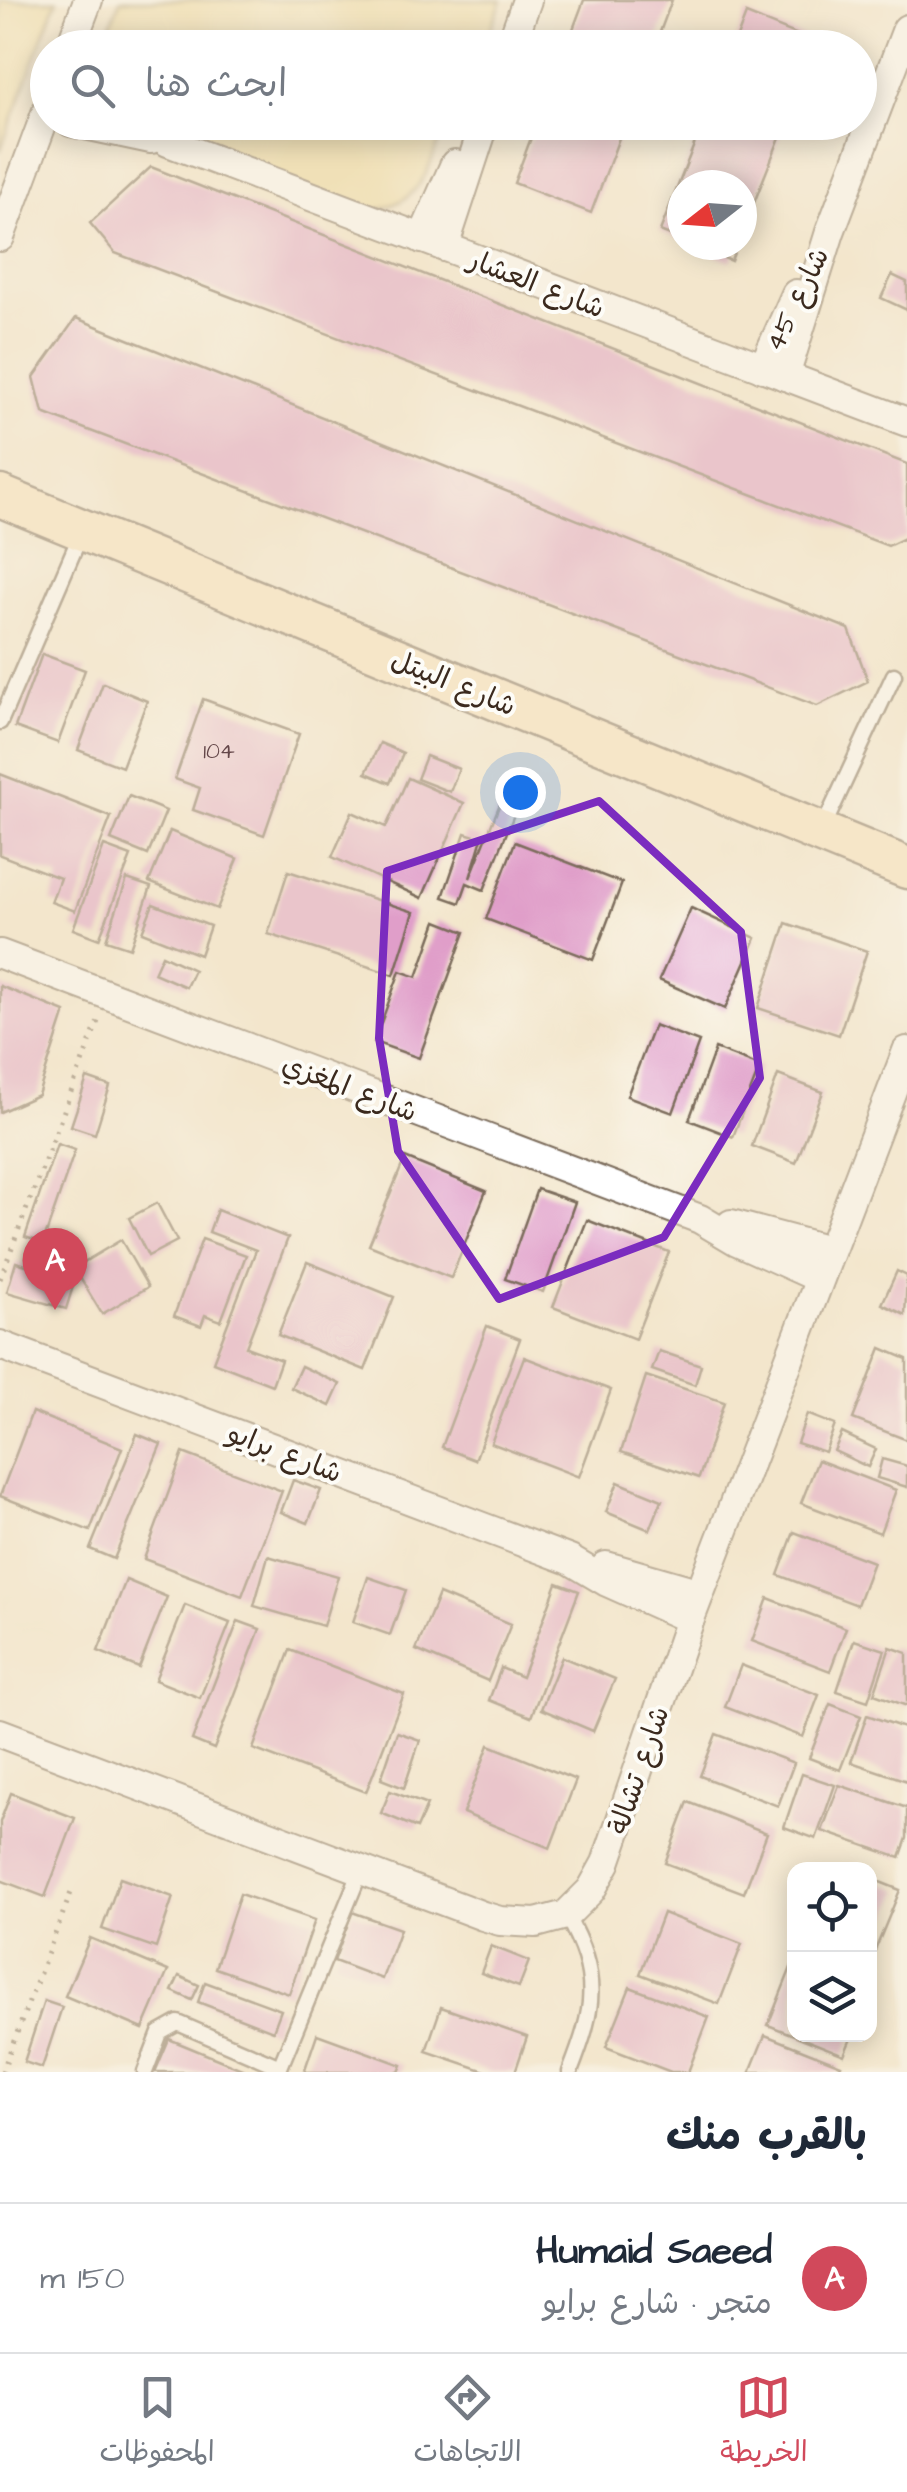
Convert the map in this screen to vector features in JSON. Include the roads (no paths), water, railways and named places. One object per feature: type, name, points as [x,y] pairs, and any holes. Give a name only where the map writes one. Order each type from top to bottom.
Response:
[{"type":"street","points":[[77,30],[88,0]]},
{"type":"street","points":[[517,30],[528,0]]},
{"type":"street","name":"شارع 45","points":[[877,108],[907,29]]},
{"type":"street","points":[[0,237],[42,140]]},
{"type":"street","name":"شارع العشار","points":[[159,140],[907,422]]},
{"type":"street","points":[[433,243],[469,140]]},
{"type":"street","points":[[433,243],[477,140]]},
{"type":"street","name":"شارع 45","points":[[774,372],[811,261],[830,232],[865,140]]},
{"type":"street","name":"شارع البيتل","points":[[0,496],[907,868]]},
{"type":"street","name":"شارع المغزي","points":[[0,954],[700,1219],[819,1278]]},
{"type":"street","name":"شارع تشالة","points":[[566,1915],[592,1890],[606,1864],[695,1606],[907,1052]]},
{"type":"street","name":"شارع المغزي","points":[[700,1219],[829,1250]]},
{"type":"street","name":"شارع برايو","points":[[0,1345],[570,1560],[608,1582],[695,1606]]},
{"type":"street","points":[[0,1733],[500,1921],[536,1923],[566,1915]]},
{"type":"lane","points":[[0,722],[82,530]]},
{"type":"lane","points":[[821,833],[894,674]]},
{"type":"lane","points":[[145,2072],[160,2033],[178,2023],[279,2070],[361,1870]]},
{"type":"lane","points":[[566,1915],[582,1944],[592,1984],[588,2025],[570,2072]]},
{"type":"place","name":"Humaid Saeed","points":[[55,1310]]}]
